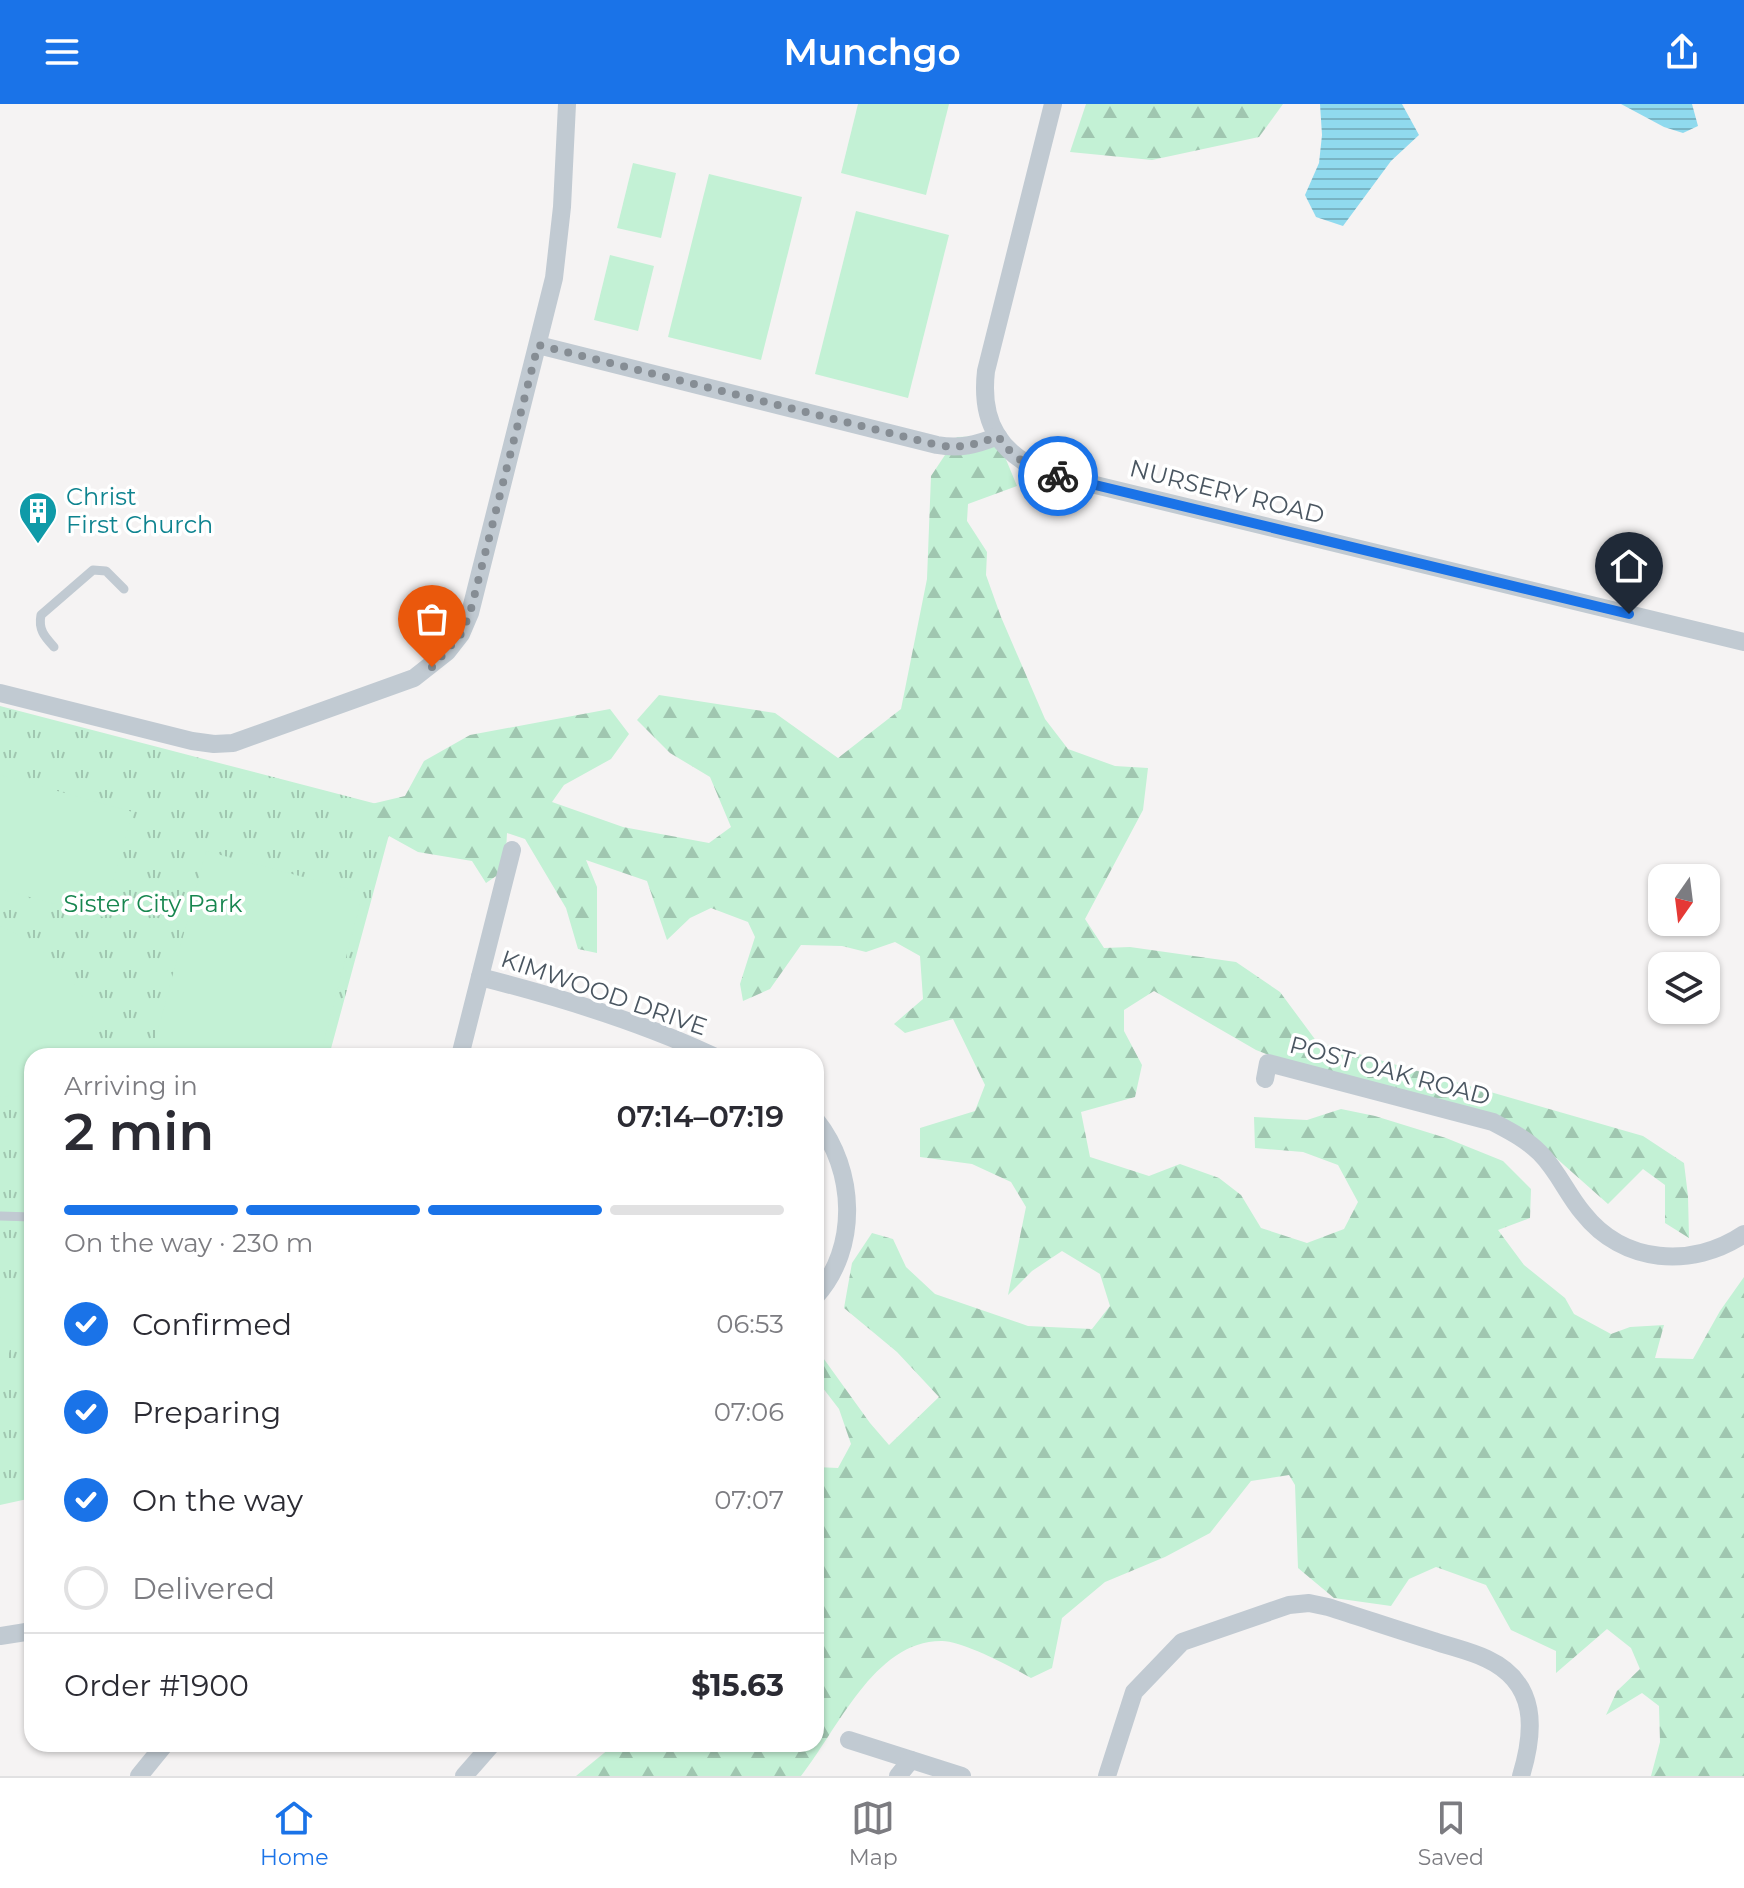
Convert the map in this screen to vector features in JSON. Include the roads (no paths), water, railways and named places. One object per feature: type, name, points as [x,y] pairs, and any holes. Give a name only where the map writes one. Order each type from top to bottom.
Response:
[{"type":"street","points":[[0,693],[214,744],[250,738],[414,678],[432,667],[461,634],[470,613],[538,345],[558,252],[567,104]]},
{"type":"street","name":"NURSERY ROAD","points":[[1053,104],[986,371],[986,407],[998,436],[1021,461],[1050,474],[1744,642]]},
{"type":"street","points":[[538,345],[937,445],[954,448],[975,446],[998,436]]},
{"type":"street","points":[[462,1048],[512,850]]},
{"type":"street","name":"KIMWOOD DRIVE","points":[[480,977],[574,1003],[694,1048]]},
{"type":"street","name":"POST OAK ROAD","points":[[1265,1079],[1268,1063],[1493,1122],[1517,1134],[1538,1151],[1557,1172],[1582,1213],[1598,1229],[1635,1251],[1682,1258],[1704,1254],[1744,1234]]},
{"type":"street","points":[[824,1132],[836,1151],[844,1174],[847,1224],[833,1271],[824,1284]]},
{"type":"street","points":[[1107,1776],[1134,1692],[1182,1642],[1278,1608],[1309,1603],[1478,1655],[1504,1670],[1525,1697],[1531,1716],[1532,1734],[1521,1776]]},
{"type":"street","points":[[0,1636],[24,1632]]},
{"type":"street","points":[[849,1740],[962,1776]]},
{"type":"street","points":[[139,1776],[158,1752]]},
{"type":"street","points":[[464,1776],[485,1752]]},
{"type":"street","points":[[898,1776],[911,1760]]},
{"type":"lane","points":[[54,647],[42,634],[39,624],[41,615],[93,570],[106,571],[124,589]]},
{"type":"lane","points":[[0,1216],[24,1217]]},
{"type":"water","points":[[1320,104],[1402,104],[1419,135],[1391,161],[1343,226],[1316,217],[1305,195],[1319,163],[1322,135]]},
{"type":"water","points":[[1621,104],[1692,104],[1698,126],[1683,133],[1664,127]]},
{"type":"place","name":"Christ First Church","points":[[38,545]]},
{"type":"park label","name":"Sister City Park","points":[[153,904]]}]
